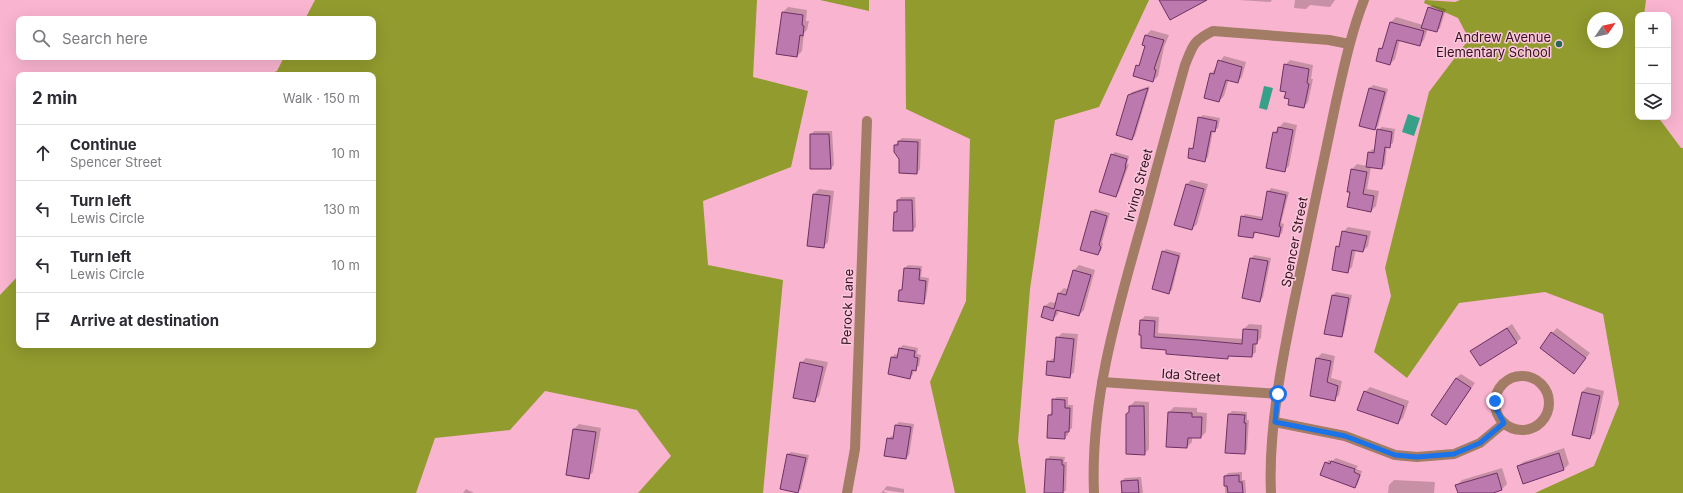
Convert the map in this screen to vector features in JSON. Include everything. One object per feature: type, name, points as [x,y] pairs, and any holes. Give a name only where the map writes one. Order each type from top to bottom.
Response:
[{"type":"street","name":"Spencer Street","points":[[1271,493],[1271,453],[1278,394],[1323,161],[1349,44],[1364,0]]},
{"type":"street","name":"Irving Street","points":[[1094,493],[1093,464],[1102,382],[1118,304],[1184,65],[1192,47],[1198,38],[1213,31],[1328,40],[1349,44]]},
{"type":"street","name":"Perock Lane","points":[[847,493],[855,449],[867,121]]},
{"type":"street","points":[[1523,376],[1538,381],[1544,388],[1549,404],[1543,420],[1529,429],[1520,430],[1504,423],[1496,409],[1497,393],[1501,386],[1507,381],[1523,376]]},
{"type":"street","name":"Ida Street","points":[[1102,382],[1278,394]]},
{"type":"street","points":[[1275,422],[1345,436],[1395,455],[1417,457],[1454,454],[1480,443],[1504,423]]},
{"type":"shaded area","points":[[315,0],[757,0],[753,77],[808,91],[791,167],[703,201],[708,265],[783,280],[763,493],[638,493],[671,456],[637,410],[545,391],[510,430],[435,438],[416,493],[0,493],[0,295],[16,278],[16,348],[376,348],[376,72],[274,72],[277,71],[282,60],[376,60],[376,16],[307,16]]},
{"type":"shaded area","points":[[820,0],[869,0],[869,11]]},
{"type":"shaded area","points":[[905,0],[1149,0],[1099,107],[1055,120],[1030,289],[1018,441],[1026,493],[955,493],[930,382],[966,301],[970,139],[906,109]]},
{"type":"shaded area","points":[[1425,0],[1455,2],[1460,0],[1646,0],[1644,12],[1635,12],[1635,120],[1660,120],[1681,148],[1683,148],[1683,493],[1535,493],[1594,466],[1619,404],[1603,314],[1545,292],[1459,303],[1407,378],[1374,352],[1391,296],[1385,268],[1429,92],[1469,39],[1458,18],[1424,3]]},
{"type":"shaded area","points":[[1264,86],[1273,88],[1267,110],[1259,108]]},
{"type":"shaded area","points":[[1408,114],[1420,118],[1414,136],[1402,132]]},
{"type":"building","points":[[1159,0],[1207,0],[1170,20]]},
{"type":"building","points":[[1428,7],[1443,12],[1437,32],[1421,28]]},
{"type":"building","points":[[782,12],[803,15],[803,36],[800,35],[797,57],[776,54]]},
{"type":"building","points":[[1390,22],[1424,31],[1420,46],[1397,40],[1390,65],[1376,61],[1379,48],[1382,49]]},
{"type":"building","points":[[1145,35],[1164,40],[1154,69],[1156,70],[1153,82],[1133,76],[1136,65],[1139,66],[1145,46],[1142,45]]},
{"type":"building","points":[[1218,60],[1242,67],[1238,83],[1226,80],[1219,102],[1204,98],[1210,73],[1214,74]]},
{"type":"building","points":[[1284,64],[1309,69],[1307,83],[1309,84],[1304,108],[1288,105],[1289,99],[1284,98],[1286,92],[1280,91]]},
{"type":"building","points":[[1148,88],[1132,140],[1116,135],[1128,95]]},
{"type":"building","points":[[1369,88],[1385,92],[1375,130],[1359,126]]},
{"type":"building","points":[[1198,117],[1217,121],[1215,132],[1211,131],[1205,162],[1188,158],[1189,148],[1193,149]]},
{"type":"building","points":[[1278,127],[1293,130],[1285,172],[1266,168],[1273,132],[1277,133]]},
{"type":"building","points":[[1377,129],[1392,132],[1390,148],[1385,147],[1382,169],[1366,167],[1368,152],[1374,153]]},
{"type":"building","points":[[810,134],[829,134],[831,169],[810,169]]},
{"type":"building","points":[[898,141],[918,142],[917,174],[899,173],[899,159],[894,152],[894,145],[898,145]]},
{"type":"building","points":[[1111,154],[1127,159],[1126,167],[1116,197],[1099,192]]},
{"type":"building","points":[[1351,169],[1367,172],[1363,194],[1374,196],[1371,212],[1347,207],[1350,192],[1347,192]]},
{"type":"building","points":[[1186,184],[1204,189],[1192,230],[1174,225]]},
{"type":"building","points":[[1267,191],[1286,195],[1279,226],[1281,227],[1279,237],[1254,232],[1253,238],[1238,236],[1241,216],[1262,220]]},
{"type":"building","points":[[813,194],[830,196],[824,248],[807,246]]},
{"type":"building","points":[[897,200],[912,200],[913,231],[893,231],[894,212],[897,212]]},
{"type":"building","points":[[1091,211],[1107,216],[1099,245],[1101,247],[1098,255],[1080,250]]},
{"type":"building","points":[[1342,231],[1367,236],[1363,252],[1352,250],[1348,273],[1332,270],[1336,246],[1339,247]]},
{"type":"building","points":[[1162,251],[1179,256],[1169,294],[1152,289]]},
{"type":"building","points":[[1250,258],[1268,261],[1260,302],[1242,298]]},
{"type":"building","points":[[904,268],[920,269],[919,280],[926,281],[924,304],[898,301],[899,290],[902,290]]},
{"type":"building","points":[[1073,270],[1091,275],[1079,316],[1056,310],[1053,321],[1041,317],[1044,306],[1054,309],[1058,293],[1066,295]]},
{"type":"building","points":[[1332,295],[1349,298],[1342,337],[1324,334]]},
{"type":"building","points":[[1140,320],[1155,321],[1154,337],[1242,344],[1243,329],[1258,330],[1257,344],[1253,344],[1252,357],[1228,356],[1228,359],[1166,354],[1166,350],[1141,348],[1141,335],[1139,335]]},
{"type":"building","points":[[1507,328],[1517,343],[1480,366],[1470,351]]},
{"type":"building","points":[[1551,332],[1586,358],[1574,374],[1540,348]]},
{"type":"building","points":[[1056,337],[1074,339],[1070,378],[1046,375],[1047,361],[1054,362]]},
{"type":"building","points":[[899,348],[915,351],[914,357],[918,358],[916,371],[912,370],[910,379],[888,374],[891,357],[897,358]]},
{"type":"building","points":[[1316,358],[1331,361],[1327,382],[1338,386],[1335,401],[1310,396]]},
{"type":"building","points":[[800,362],[823,367],[815,402],[793,398]]},
{"type":"building","points":[[1456,378],[1471,388],[1446,425],[1431,415]]},
{"type":"building","points":[[1364,391],[1404,406],[1398,424],[1357,410]]},
{"type":"building","points":[[1582,392],[1600,396],[1590,439],[1572,435]]},
{"type":"building","points":[[1052,399],[1065,400],[1065,408],[1070,408],[1069,432],[1065,432],[1065,439],[1047,438],[1048,415],[1052,415]]},
{"type":"building","points":[[1129,406],[1144,406],[1145,455],[1126,454],[1126,414],[1129,412]]},
{"type":"building","points":[[1168,412],[1192,413],[1192,417],[1202,417],[1201,438],[1188,438],[1187,448],[1166,447]]},
{"type":"building","points":[[1228,414],[1245,415],[1245,454],[1225,453]]},
{"type":"building","points":[[895,425],[911,427],[906,459],[884,456],[887,438],[893,439]]},
{"type":"building","points":[[573,429],[596,432],[589,479],[566,475]]},
{"type":"building","points":[[1559,453],[1564,470],[1523,484],[1517,466]]},
{"type":"building","points":[[787,454],[806,458],[798,493],[780,489]]},
{"type":"building","points":[[1046,459],[1062,460],[1062,465],[1064,465],[1063,493],[1044,493]]},
{"type":"building","points":[[1331,461],[1355,469],[1354,472],[1360,475],[1355,488],[1320,475],[1325,462],[1330,464]]},
{"type":"building","points":[[1497,473],[1502,490],[1493,493],[1458,493],[1455,485]]},
{"type":"building","points":[[1239,475],[1239,482],[1242,482],[1243,493],[1228,493],[1227,486],[1224,486],[1224,476]]},
{"type":"building","points":[[1138,480],[1139,493],[1122,493],[1121,481]]},
{"type":"place","name":"Andrew Avenue Elementary School","points":[[1559,44]]},
{"type":"route","points":[[1278,394],[1275,422],[1345,436],[1373,448],[1395,455],[1417,457],[1454,454],[1480,443],[1504,423],[1499,417],[1495,401]]}]
